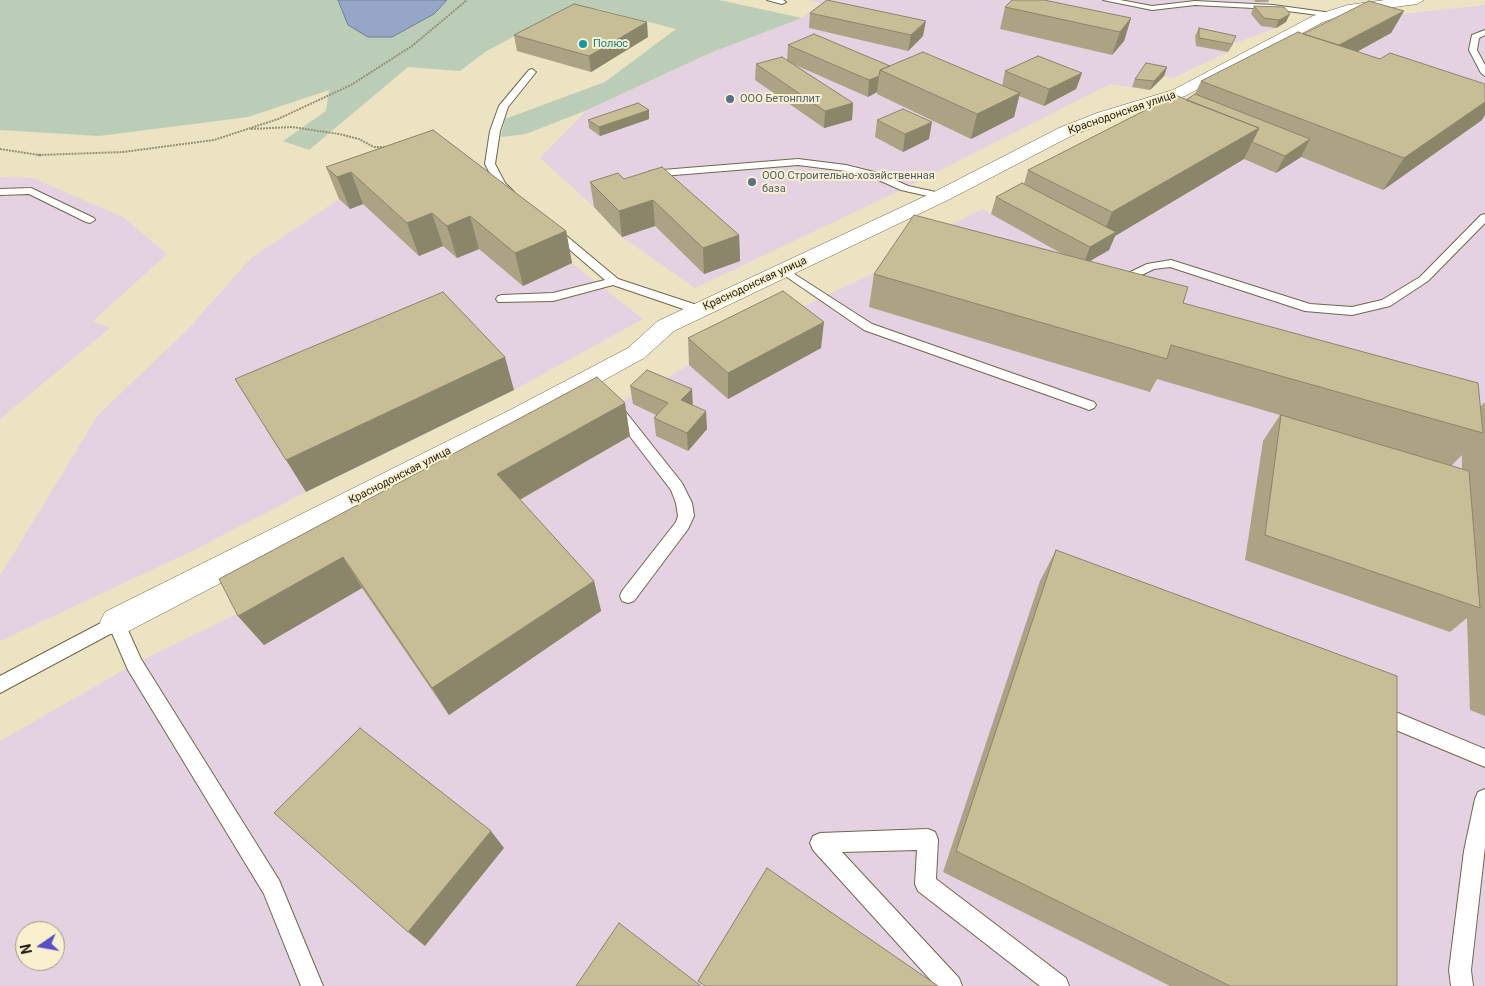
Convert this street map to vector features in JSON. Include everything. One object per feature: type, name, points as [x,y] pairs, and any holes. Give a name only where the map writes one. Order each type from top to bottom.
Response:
[{"type":"street","name":"Краснодонская улица","points":[[116,622],[597,389],[666,326],[941,196],[1065,132],[1104,117],[1179,93],[1318,19],[1340,12],[1417,0]]},
{"type":"lane","points":[[771,0],[782,2]]},
{"type":"lane","points":[[1107,0],[1152,8],[1204,3],[1340,12]]},
{"type":"lane","points":[[1287,0],[1340,12]]},
{"type":"lane","points":[[1485,32],[1475,37],[1474,50],[1485,72]]},
{"type":"lane","points":[[522,204],[501,186],[490,164],[495,131],[504,106],[532,72]]},
{"type":"lane","points":[[645,175],[798,162],[846,168],[878,176],[904,188],[941,196]]},
{"type":"lane","points":[[0,192],[31,191],[90,220]]},
{"type":"lane","points":[[1108,282],[1125,279],[1152,266],[1171,263],[1309,308],[1352,310],[1386,303],[1424,279],[1485,217]]},
{"type":"lane","points":[[544,222],[614,281],[699,310]]},
{"type":"lane","points":[[785,271],[868,327],[1089,405]]},
{"type":"lane","points":[[502,299],[553,297],[614,281]]},
{"type":"lane","points":[[597,389],[616,409],[677,487],[684,503],[686,516],[683,525],[628,596]]},
{"type":"lane","points":[[0,685],[116,622],[134,664],[272,887],[312,986]]},
{"type":"lane","points":[[1386,717],[1485,758]]},
{"type":"lane","points":[[1458,981],[1474,851],[1485,799]]},
{"type":"lane","points":[[951,986],[820,843],[928,839],[925,884],[1058,986]]},
{"type":"path","points":[[0,149],[39,154],[123,152],[214,140],[278,119],[351,85],[412,46],[467,0]]},
{"type":"path","points":[[245,130],[292,127],[339,134],[374,147],[392,148]]},
{"type":"shaded area","points":[[807,0],[1266,0],[1286,22],[1276,28],[1233,44],[1228,52],[1173,78],[1164,76],[1150,90],[1110,84],[905,188],[695,288],[622,237],[594,207],[540,158],[587,110],[710,53],[802,18],[821,3]]},
{"type":"shaded area","points":[[1485,5],[1485,986],[0,986],[0,741],[134,664],[245,610],[603,410],[649,388],[782,317],[876,272],[908,248],[982,209],[991,214],[1383,16]]},
{"type":"shaded area","points":[[442,161],[643,319],[514,390],[306,492],[188,553],[0,641],[0,576],[98,415],[188,329],[251,258],[339,199]]},
{"type":"shaded area","points":[[0,177],[33,178],[123,217],[167,254],[93,321],[110,328],[0,419]]},
{"type":"green space","points":[[0,0],[719,0],[802,18],[710,53],[587,110],[526,134],[501,137],[505,119],[605,82],[676,29],[599,9],[568,7],[485,52],[460,71],[408,67],[309,150],[283,141],[326,111],[329,90],[248,117],[99,136],[0,130]]},
{"type":"water","points":[[338,0],[447,0],[434,14],[392,37],[368,37],[348,25]]},
{"type":"building","points":[[827,0],[926,21],[911,35],[810,13]]},
{"type":"building","points":[[1012,0],[1044,0],[1131,18],[1120,32],[1005,7]]},
{"type":"building","points":[[1369,1],[1404,11],[1339,45],[1303,34]]},
{"type":"building","points":[[574,4],[647,22],[589,56],[514,35]]},
{"type":"building","points":[[1254,6],[1284,7],[1290,14],[1279,20],[1264,18]]},
{"type":"building","points":[[1199,28],[1236,36],[1232,44],[1199,38]]},
{"type":"building","points":[[1298,32],[1380,59],[1390,53],[1485,84],[1485,102],[1404,158],[1201,81]]},
{"type":"building","points":[[814,34],[890,66],[880,70],[879,76],[869,80],[788,45]]},
{"type":"building","points":[[923,52],[1020,93],[977,114],[880,70]]},
{"type":"building","points":[[1038,56],[1082,73],[1049,89],[1005,71]]},
{"type":"building","points":[[782,57],[853,103],[825,111],[756,64]]},
{"type":"building","points":[[1146,63],[1167,67],[1154,81],[1135,79]]},
{"type":"building","points":[[1195,94],[1310,139],[1285,156],[1252,142],[1259,128],[1186,100]]},
{"type":"building","points":[[1175,95],[1259,128],[1112,212],[1028,170]]},
{"type":"building","points":[[638,103],[649,110],[599,127],[588,120]]},
{"type":"building","points":[[903,109],[932,122],[905,134],[877,120]]},
{"type":"building","points":[[433,130],[566,231],[515,253],[470,216],[447,226],[432,213],[407,223],[351,172],[337,177],[326,167]]},
{"type":"building","points":[[662,167],[739,235],[703,248],[653,200],[619,211],[590,182],[618,173],[624,179]]},
{"type":"building","points":[[1022,183],[1116,232],[1090,247],[996,197]]},
{"type":"building","points":[[914,215],[1188,287],[1183,303],[1478,383],[1483,433],[1171,345],[1167,359],[874,274]]},
{"type":"building","points":[[783,291],[824,322],[728,373],[688,338]]},
{"type":"building","points":[[443,292],[505,357],[286,460],[235,379]]},
{"type":"building","points":[[647,370],[692,389],[681,400],[706,411],[687,433],[654,418],[668,403],[630,386]]},
{"type":"building","points":[[597,377],[625,403],[497,474],[594,581],[432,688],[343,557],[238,616],[219,579]]},
{"type":"building","points":[[1281,415],[1469,471],[1480,608],[1265,535]]},
{"type":"building","points":[[1056,550],[1397,676],[1397,986],[1230,986],[956,851]]},
{"type":"building","points":[[360,728],[491,831],[408,932],[274,813]]},
{"type":"building","points":[[767,868],[938,986],[705,986],[698,981]]},
{"type":"building","points":[[619,923],[701,986],[576,986]]},
{"type":"place","name":"Полюс","points":[[583,44]]},
{"type":"place","name":"ООО Бетонплит","points":[[730,99]]},
{"type":"place","name":"ООО Строительно-хозяйственная база","points":[[752,182]]}]
